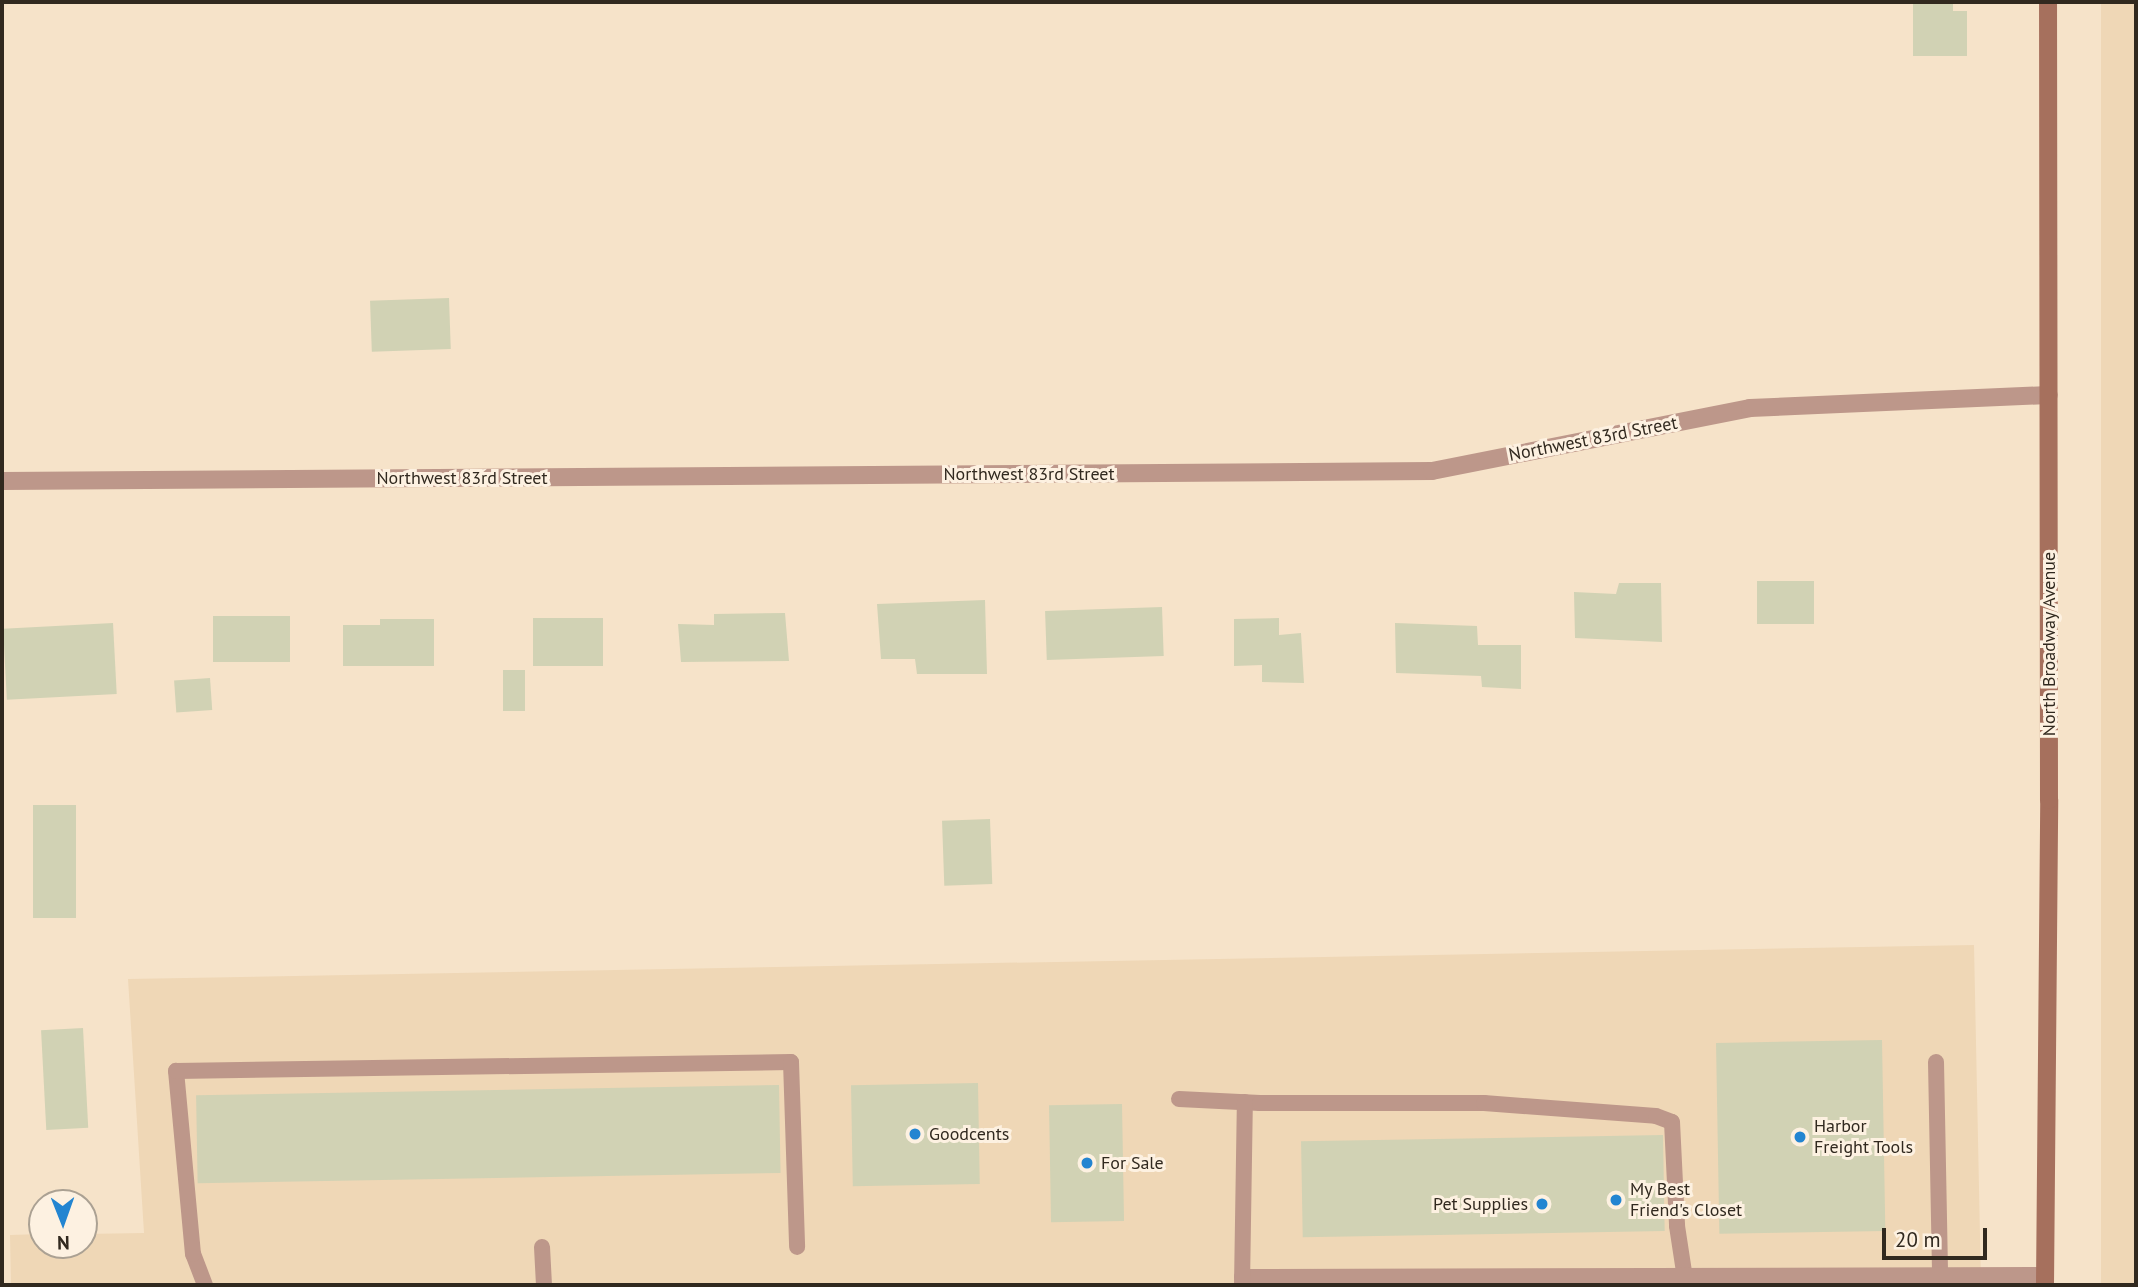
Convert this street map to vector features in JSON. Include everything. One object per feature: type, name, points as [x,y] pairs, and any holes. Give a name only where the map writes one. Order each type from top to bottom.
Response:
[{"type":"street","name":"North Broadway Avenue","points":[[2045,1280],[2048,2]]},
{"type":"street","name":"Northwest 83rd Street","points":[[2,481],[1432,471],[1751,408],[2049,395]]},
{"type":"lane","points":[[205,1285],[192,1254],[176,1071],[792,1062],[797,1247]]},
{"type":"lane","points":[[1936,1062],[1940,1273]]},
{"type":"lane","points":[[1179,1099],[1245,1102],[1484,1103],[1656,1116],[1672,1122],[1677,1226],[1686,1279]]},
{"type":"lane","points":[[1245,1102],[1242,1281],[1686,1279],[1940,1273],[2045,1280]]},
{"type":"lane","points":[[542,1247],[544,1285]]},
{"type":"shaded area","points":[[2101,2],[2136,2],[2136,1285],[2101,1285]]},
{"type":"shaded area","points":[[1974,945],[1981,1285],[11,1285],[10,1235],[28,1234],[28,1259],[98,1259],[98,1234],[144,1233],[128,979]]},
{"type":"building","points":[[1913,2],[1953,2],[1953,11],[1967,11],[1967,56],[1913,56]]},
{"type":"building","points":[[449,298],[451,349],[372,352],[370,301]]},
{"type":"building","points":[[1757,581],[1814,581],[1814,624],[1757,624]]},
{"type":"building","points":[[1619,583],[1661,583],[1662,642],[1575,638],[1574,592],[1616,594]]},
{"type":"building","points":[[985,600],[987,674],[917,674],[915,659],[881,659],[877,604]]},
{"type":"building","points":[[1162,607],[1164,656],[1047,660],[1045,611]]},
{"type":"building","points":[[785,613],[789,661],[681,662],[678,624],[714,625],[714,614]]},
{"type":"building","points":[[213,616],[290,616],[290,662],[213,662]]},
{"type":"building","points":[[533,618],[603,618],[603,666],[533,666]]},
{"type":"building","points":[[1279,618],[1279,635],[1301,633],[1304,683],[1262,682],[1262,665],[1234,666],[1234,619]]},
{"type":"building","points":[[380,619],[434,619],[434,666],[343,666],[343,625],[380,625]]},
{"type":"building","points":[[113,623],[117,694],[7,700],[3,629]]},
{"type":"building","points":[[1395,623],[1477,626],[1478,645],[1521,645],[1521,689],[1482,687],[1481,676],[1396,673]]},
{"type":"building","points":[[503,670],[525,670],[525,711],[503,711]]},
{"type":"building","points":[[210,678],[212,710],[176,712],[174,681]]},
{"type":"building","points":[[33,805],[76,805],[76,918],[33,918]]},
{"type":"building","points":[[990,819],[992,884],[944,886],[942,821]]},
{"type":"building","points":[[83,1028],[88,1128],[46,1130],[41,1030]]},
{"type":"building","name":"Harbor Freight Tools","points":[[1882,1040],[1885,1231],[1719,1234],[1716,1043]]},
{"type":"building","name":"Goodcents","points":[[978,1083],[980,1184],[853,1186],[851,1085]]},
{"type":"building","points":[[779,1085],[781,1173],[198,1183],[196,1095]]},
{"type":"building","name":"For Sale","points":[[1122,1104],[1124,1221],[1051,1222],[1049,1105]]},
{"type":"building","points":[[1663,1135],[1665,1231],[1303,1237],[1301,1141]]},
{"type":"place","name":"Goodcents","points":[[915,1134]]},
{"type":"place","name":"Harbor Freight Tools","points":[[1800,1137]]},
{"type":"place","name":"For Sale","points":[[1087,1163]]},
{"type":"place","name":"My Best Friend's Closet","points":[[1616,1200]]},
{"type":"place","name":"Pet Supplies","points":[[1542,1204]]}]
